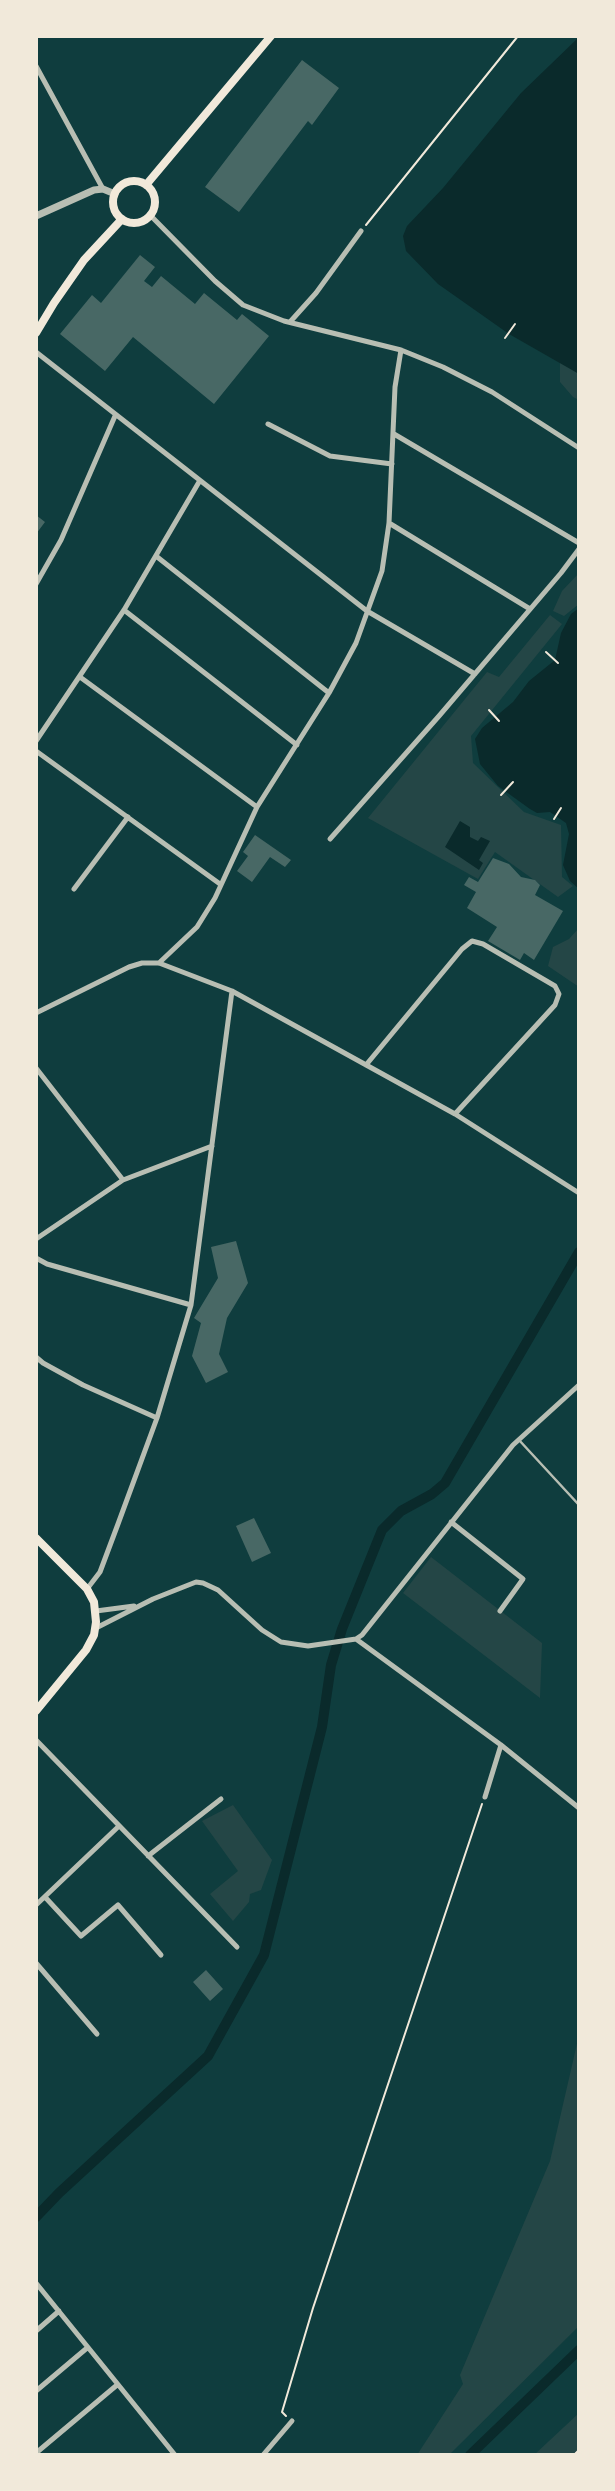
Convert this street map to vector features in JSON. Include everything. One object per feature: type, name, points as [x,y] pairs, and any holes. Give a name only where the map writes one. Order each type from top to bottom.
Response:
[{"type":"main road","points":[[146,185],[271,36]]},
{"type":"main road","points":[[128,182],[146,185],[153,192],[155,200],[150,216],[144,222],[134,224],[122,219],[114,206],[115,194],[120,187],[128,182]]},
{"type":"main road","points":[[36,333],[84,260],[122,219]]},
{"type":"main road","points":[[36,1538],[87,1589],[96,1611],[96,1628],[86,1650],[36,1711]]},
{"type":"street","points":[[36,66],[104,189]]},
{"type":"street","points":[[36,216],[84,193],[104,189],[115,194]]},
{"type":"street","points":[[150,216],[215,281],[243,305],[290,322],[401,350],[443,367],[492,392],[579,448]]},
{"type":"street","points":[[290,322],[316,293],[361,231]]},
{"type":"street","points":[[159,963],[197,927],[215,898],[257,806],[330,693],[356,643],[366,610],[382,571],[389,523],[395,387],[401,350]]},
{"type":"street","points":[[36,352],[199,482],[366,610],[475,674]]},
{"type":"street","points":[[36,584],[62,540],[115,416]]},
{"type":"street","points":[[268,424],[330,456],[392,464]]},
{"type":"street","points":[[394,434],[579,543]]},
{"type":"street","points":[[36,741],[124,610],[199,482]]},
{"type":"street","points":[[389,523],[530,609]]},
{"type":"street","points":[[330,838],[475,674],[579,549]]},
{"type":"street","points":[[156,556],[330,693]]},
{"type":"street","points":[[124,610],[297,745]]},
{"type":"street","points":[[80,677],[257,806]]},
{"type":"street","points":[[36,750],[220,884]]},
{"type":"street","points":[[74,889],[128,817]]},
{"type":"street","points":[[366,1064],[462,949],[472,941],[483,944],[555,986],[559,994],[555,1005],[455,1114]]},
{"type":"street","points":[[36,1013],[129,968],[142,963],[159,963],[232,991],[366,1064],[455,1114],[579,1193]]},
{"type":"street","points":[[87,1589],[100,1572],[157,1418],[191,1305],[232,991]]},
{"type":"street","points":[[36,1068],[123,1180]]},
{"type":"street","points":[[36,1239],[123,1180],[212,1146]]},
{"type":"street","points":[[36,1258],[47,1264],[191,1305]]},
{"type":"street","points":[[36,1357],[43,1363],[84,1385],[157,1418]]},
{"type":"street","points":[[96,1628],[188,1584],[203,1583],[218,1590],[262,1630],[281,1642],[308,1646],[353,1639],[362,1635],[451,1522],[519,1440],[579,1385]]},
{"type":"street","points":[[451,1522],[523,1579],[500,1611]]},
{"type":"street","points":[[96,1611],[139,1606]]},
{"type":"street","points":[[353,1639],[501,1745],[579,1808]]},
{"type":"street","points":[[36,1740],[237,1947]]},
{"type":"street","points":[[484,1797],[501,1745]]},
{"type":"street","points":[[148,1856],[221,1799]]},
{"type":"street","points":[[36,1906],[119,1826]]},
{"type":"street","points":[[45,1897],[81,1936],[118,1905],[160,1956]]},
{"type":"street","points":[[36,1963],[97,2034]]},
{"type":"street","points":[[36,2283],[175,2455]]},
{"type":"street","points":[[36,2331],[59,2311]]},
{"type":"street","points":[[36,2391],[87,2348]]},
{"type":"street","points":[[36,2453],[117,2385]]},
{"type":"street","points":[[263,2455],[291,2422]]},
{"type":"lane","points":[[519,1440],[579,1505]]},
{"type":"path","points":[[361,231],[518,36]]},
{"type":"path","points":[[505,338],[515,324]]},
{"type":"path","points":[[546,652],[558,663]]},
{"type":"path","points":[[489,710],[499,721]]},
{"type":"path","points":[[501,795],[512,782]]},
{"type":"path","points":[[554,819],[561,808]]},
{"type":"path","points":[[291,2422],[282,2412],[313,2308],[484,1797]]},
{"type":"path","points":[[574,2455],[579,2450]]},
{"type":"shaded area","points":[[579,37],[579,374],[509,334],[438,284],[406,251],[403,236],[407,226],[443,188],[521,93]]},
{"type":"shaded area","points":[[560,361],[579,374],[579,400],[573,397],[560,382]]},
{"type":"shaded area","points":[[579,573],[579,604],[564,616],[553,611],[562,591]]},
{"type":"shaded area","points":[[579,608],[579,889],[570,881],[563,865],[569,834],[566,823],[550,812],[537,813],[498,786],[480,764],[475,739],[482,728],[513,702],[529,681],[555,660],[561,633],[571,614]]},
{"type":"shaded area","points":[[550,615],[562,624],[471,736],[473,763],[524,812],[561,825],[562,877],[573,886],[558,897],[495,852],[478,879],[368,818],[487,672],[499,677]]},
{"type":"shaded area","points":[[460,821],[470,827],[470,837],[478,841],[481,837],[490,841],[479,860],[483,863],[479,870],[445,847]]},
{"type":"shaded area","points":[[579,928],[579,987],[548,966],[553,947],[569,939]]},
{"type":"shaded area","points":[[431,1557],[542,1643],[540,1698],[403,1593]]},
{"type":"shaded area","points":[[233,1805],[272,1860],[261,1890],[250,1894],[249,1902],[233,1921],[210,1894],[238,1871],[202,1821]]},
{"type":"shaded area","points":[[579,2035],[579,2326],[449,2455],[417,2455],[463,2384],[460,2375],[550,2161]]},
{"type":"shaded area","points":[[579,2413],[579,2455],[534,2455]]},
{"type":"building","points":[[302,60],[339,88],[312,125],[308,121],[239,212],[205,187]]},
{"type":"building","points":[[140,255],[155,267],[144,281],[152,287],[161,276],[195,304],[204,293],[237,320],[242,314],[269,336],[214,404],[133,337],[105,371],[60,334],[92,295],[101,303]]},
{"type":"building","points":[[36,515],[45,522],[36,534]]},
{"type":"building","points":[[255,835],[291,860],[285,867],[270,857],[252,882],[237,871],[248,856],[243,852]]},
{"type":"building","points":[[493,858],[509,864],[521,877],[535,880],[540,885],[535,895],[563,911],[534,960],[524,953],[520,960],[488,941],[497,927],[467,908],[476,892],[464,885],[469,877],[478,882]]},
{"type":"building","points":[[236,1241],[248,1283],[227,1318],[219,1354],[228,1372],[206,1383],[192,1356],[201,1323],[194,1318],[218,1278],[211,1247]]},
{"type":"building","points":[[254,1518],[271,1553],[252,1562],[236,1526]]},
{"type":"building","points":[[206,1970],[223,1989],[210,2001],[193,1982]]},
{"type":"waterway","points":[[36,2217],[59,2193],[208,2056],[264,1955],[322,1727],[331,1665],[342,1629],[382,1530],[401,1511],[432,1494],[445,1483],[579,1252]]},
{"type":"waterway","points":[[470,2455],[579,2350]]}]
